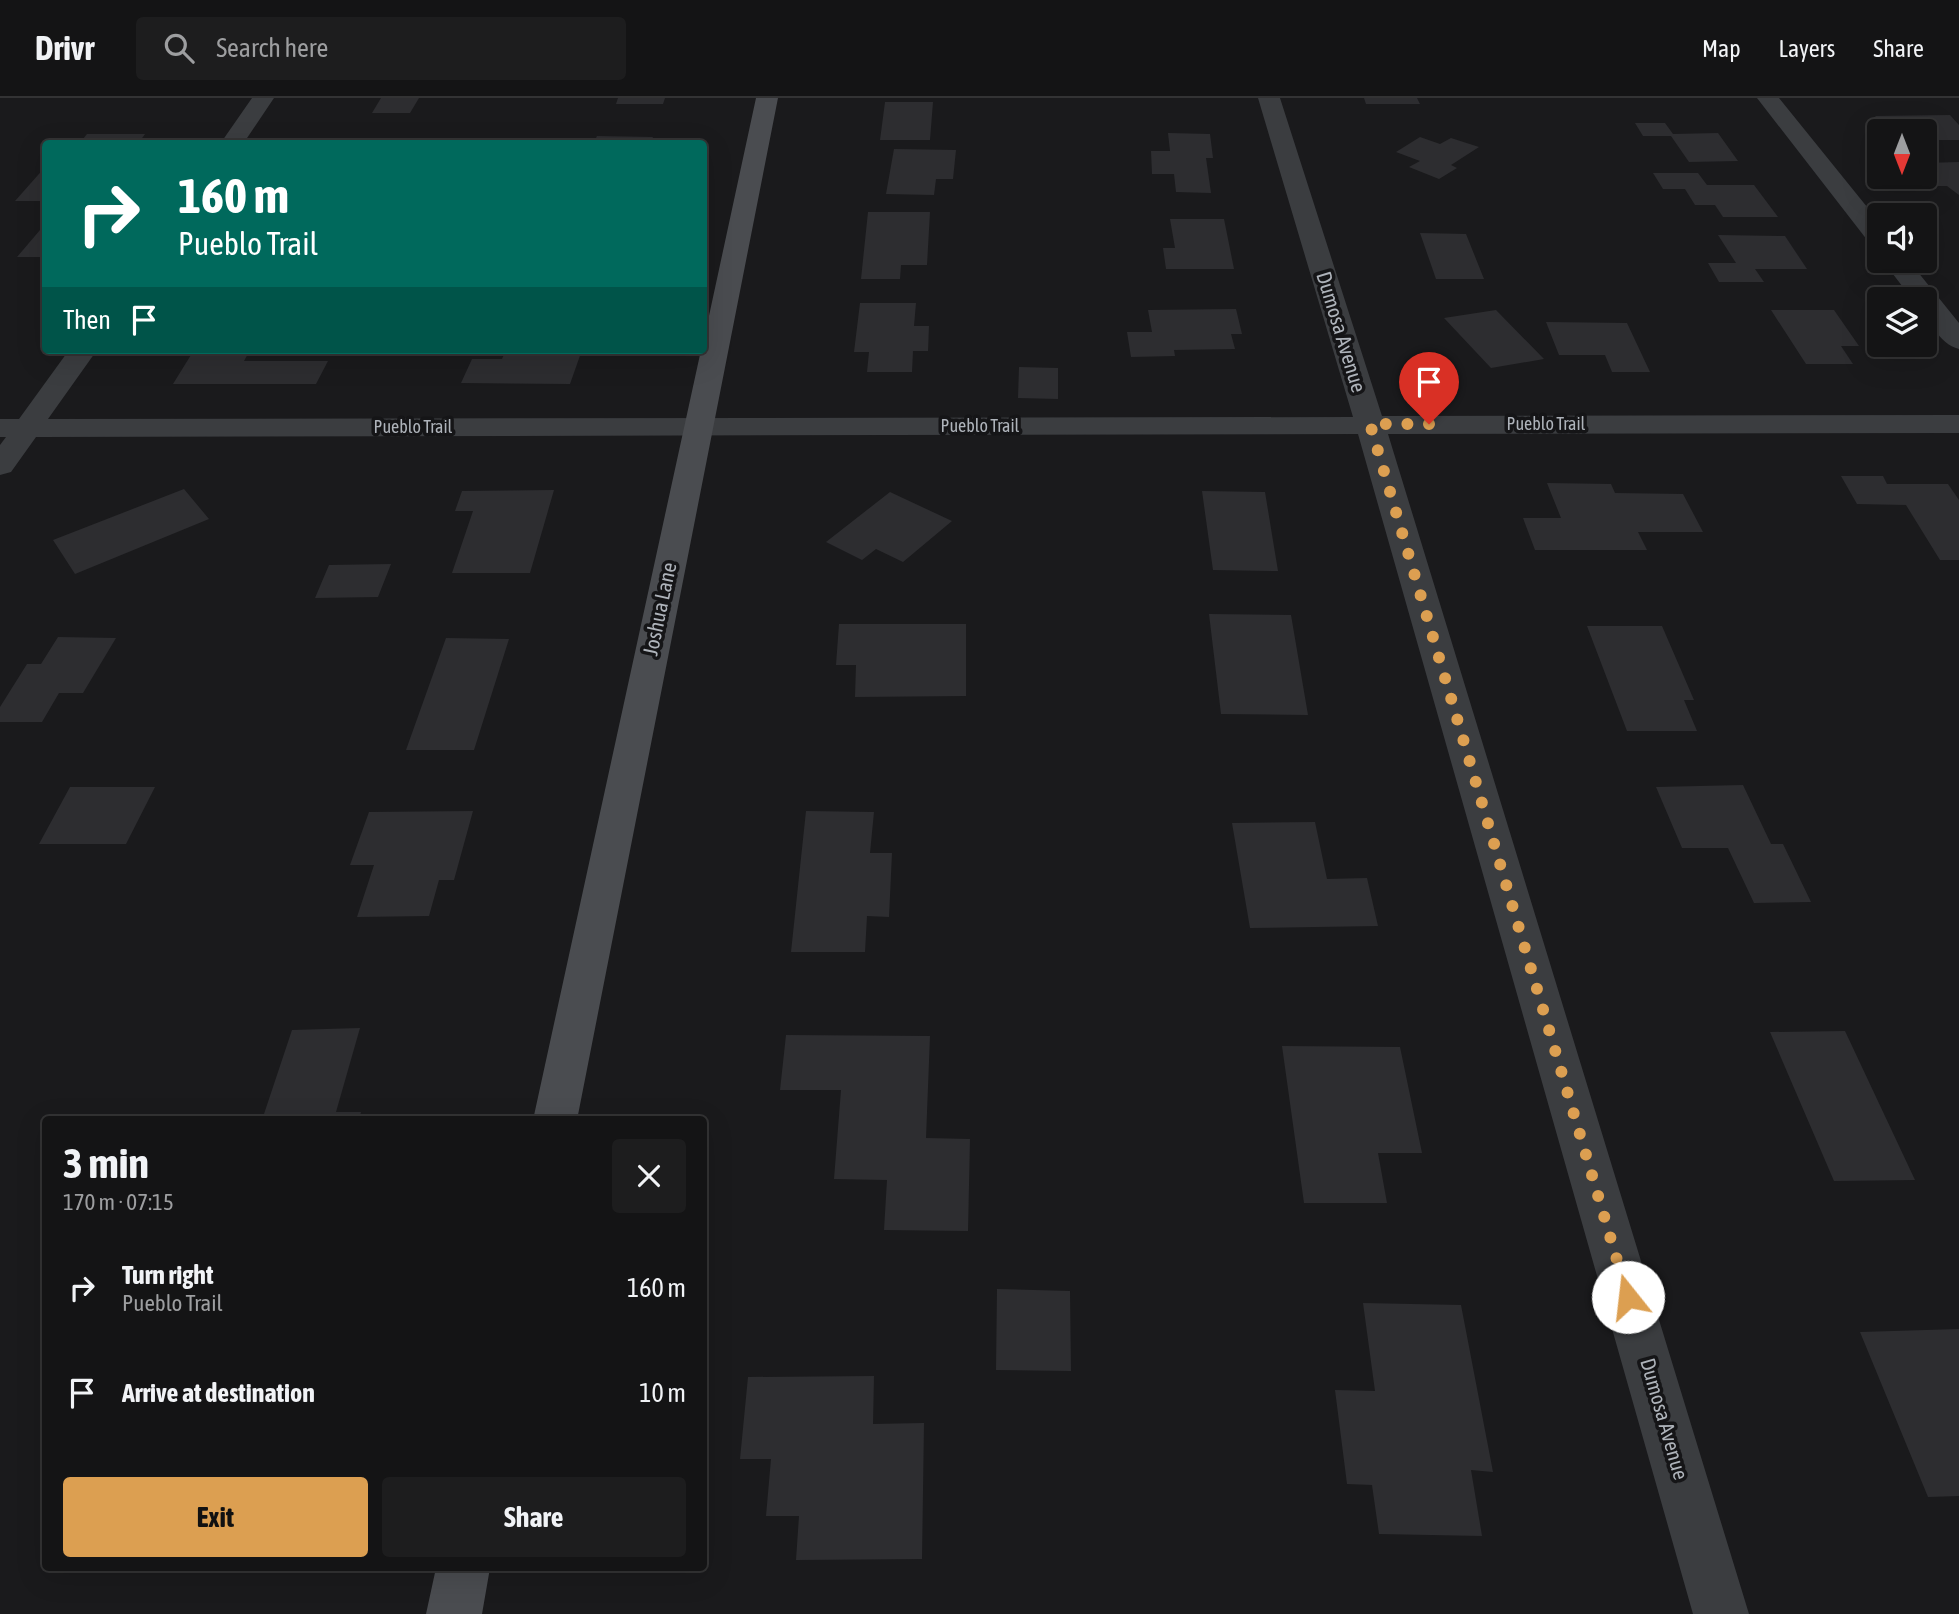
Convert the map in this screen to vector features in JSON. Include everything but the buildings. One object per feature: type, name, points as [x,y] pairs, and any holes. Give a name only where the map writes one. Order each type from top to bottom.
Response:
[{"type":"main road","name":"Joshua Lane","points":[[556,1116],[767,98]]},
{"type":"main road","points":[[454,1614],[462,1571]]},
{"type":"street","points":[[234,140],[263,98]]},
{"type":"street","name":"Dumosa Avenue","points":[[1269,98],[1370,424],[1721,1614]]},
{"type":"street","points":[[1768,98],[1867,224]]},
{"type":"street","points":[[1905,273],[1959,341]]},
{"type":"street","points":[[0,466],[14,428],[79,354]]},
{"type":"street","name":"Pueblo Trail","points":[[14,428],[1959,424]]},
{"type":"route","points":[[1429,424],[1370,424],[1628,1297]]}]
